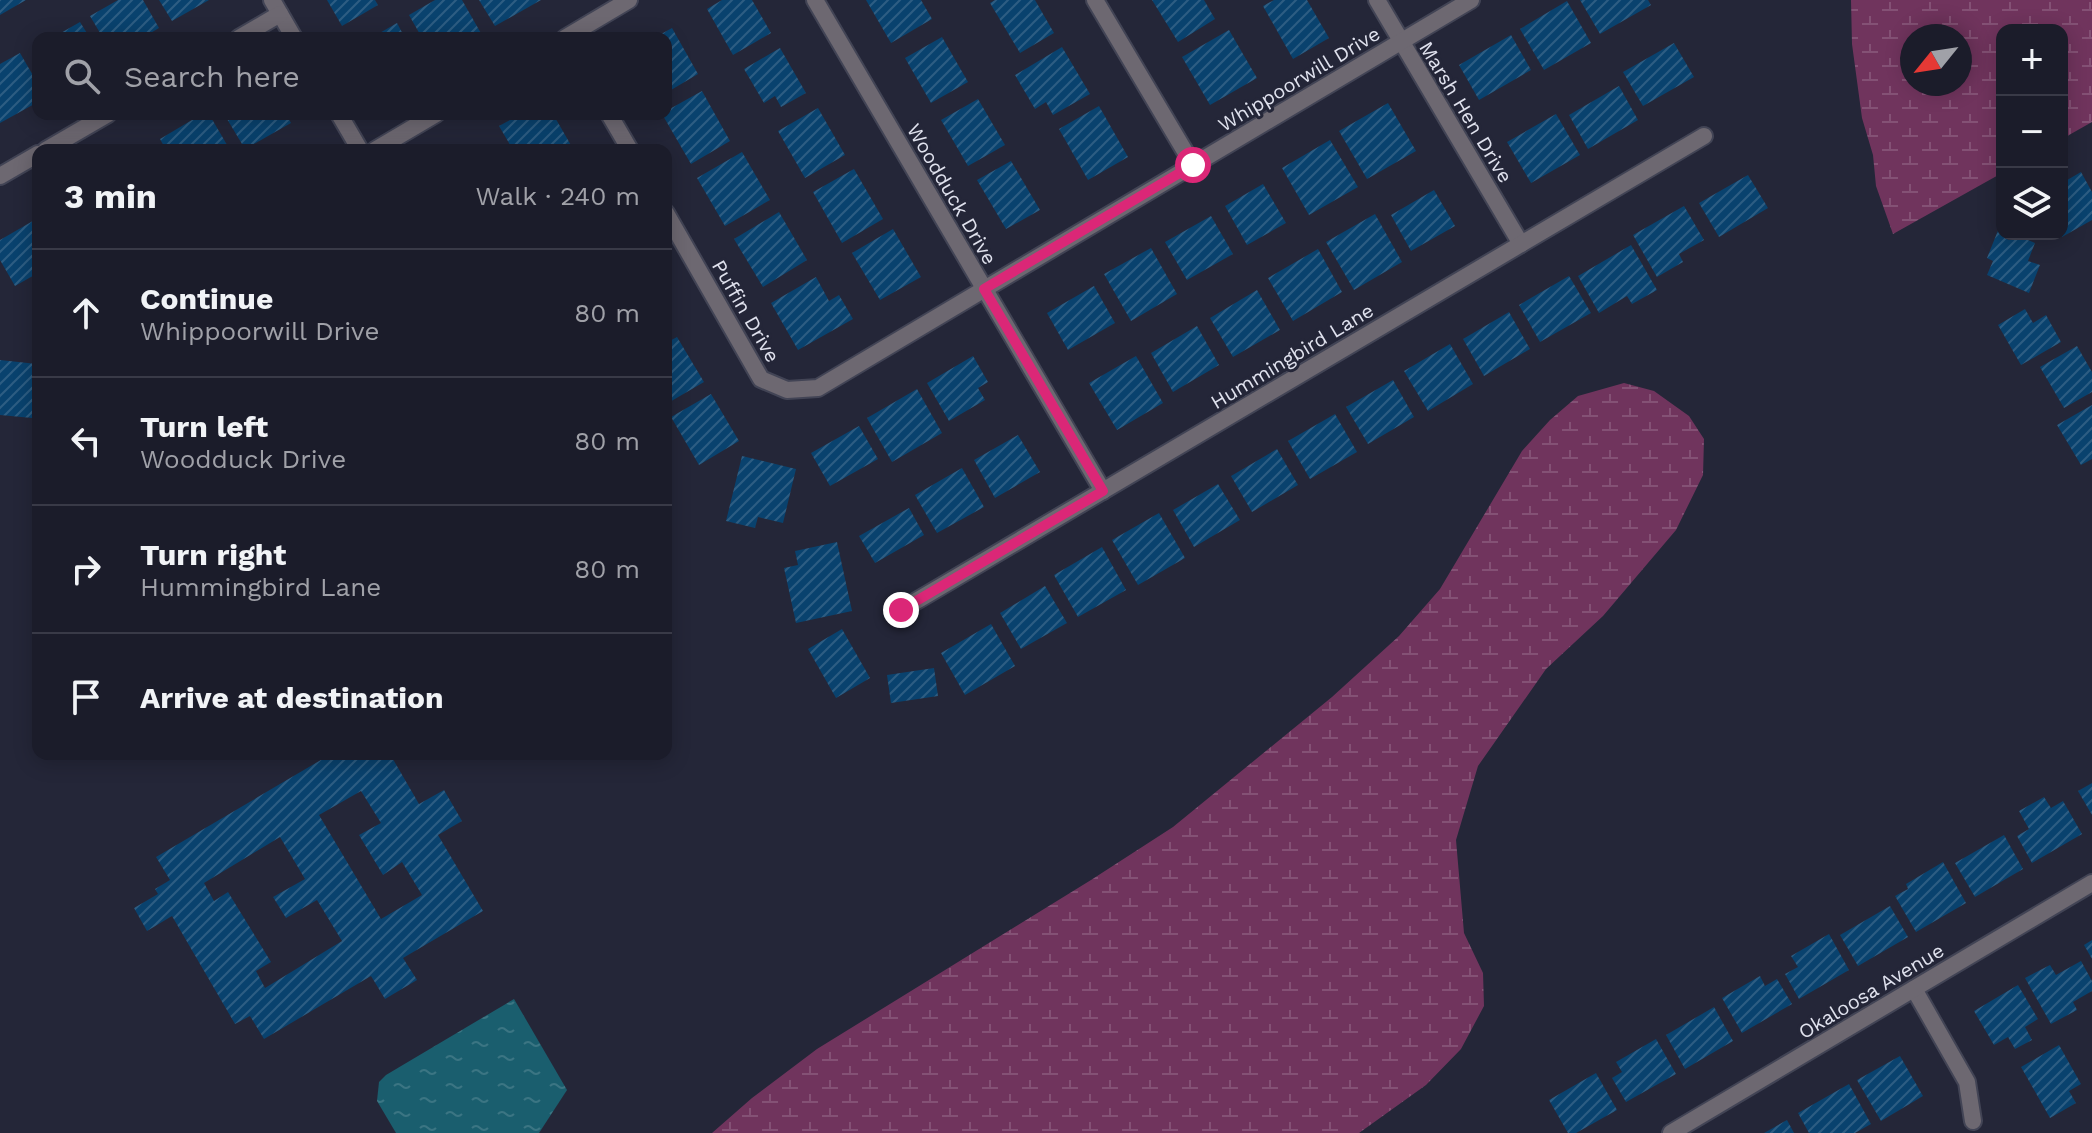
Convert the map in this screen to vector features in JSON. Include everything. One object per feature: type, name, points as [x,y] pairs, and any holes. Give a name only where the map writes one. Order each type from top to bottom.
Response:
[{"type":"street","points":[[575,32],[629,0]]},
{"type":"street","name":"Woodduck Drive","points":[[815,0],[1103,491]]},
{"type":"street","points":[[1095,0],[1193,165]]},
{"type":"street","name":"Marsh Hen Drive","points":[[1377,0],[1521,244]]},
{"type":"street","name":"Whippoorwill Drive","points":[[818,388],[1471,0]]},
{"type":"street","points":[[246,32],[276,7],[291,32]]},
{"type":"street","points":[[56,144],[98,120]]},
{"type":"street","points":[[342,120],[356,144]]},
{"type":"street","points":[[385,144],[426,120]]},
{"type":"street","points":[[612,120],[626,144]]},
{"type":"street","name":"Hummingbird Lane","points":[[901,610],[1704,136]]},
{"type":"street","points":[[0,176],[32,157]]},
{"type":"street","name":"Puffin Drive","points":[[672,223],[761,379],[787,390],[818,388]]},
{"type":"street","name":"Okaloosa Avenue","points":[[1671,1133],[2092,883]]},
{"type":"street","points":[[1914,989],[1967,1082],[1973,1121]]},
{"type":"green space","points":[[1851,0],[2092,0],[2092,122],[2068,136],[2068,24],[1996,24],[1996,176],[1893,234],[1876,186],[1873,155],[1862,118],[1852,44]]},
{"type":"green space","points":[[1624,383],[1654,391],[1689,416],[1704,439],[1703,475],[1676,530],[1603,616],[1546,669],[1478,766],[1456,840],[1464,933],[1483,973],[1484,1006],[1461,1049],[1426,1085],[1359,1133],[712,1133],[817,1049],[1173,827],[1332,697],[1399,636],[1440,589],[1522,451],[1550,420],[1578,396]]},
{"type":"water","points":[[514,999],[567,1090],[539,1133],[396,1133],[377,1101],[379,1082]]},
{"type":"building","points":[[0,0],[26,0],[0,15]]},
{"type":"building","points":[[118,0],[143,0],[159,28],[152,32],[99,32],[90,16]]},
{"type":"building","points":[[159,0],[209,0],[172,21]]},
{"type":"building","points":[[327,0],[375,0],[378,5],[342,26]]},
{"type":"building","points":[[435,0],[462,0],[480,32],[419,32],[409,15]]},
{"type":"building","points":[[479,0],[541,0],[495,26]]},
{"type":"building","points":[[722,0],[752,0],[771,33],[733,55],[707,9]]},
{"type":"building","points":[[866,0],[921,0],[932,19],[891,43]]},
{"type":"building","points":[[995,0],[1035,0],[1054,33],[1020,53],[990,3]]},
{"type":"building","points":[[1152,0],[1204,0],[1215,19],[1178,42]]},
{"type":"building","points":[[1274,0],[1307,0],[1329,38],[1293,59],[1263,6]]},
{"type":"building","points":[[1580,0],[1648,0],[1651,5],[1600,34]]},
{"type":"building","points":[[1567,1],[1591,43],[1544,70],[1520,29]]},
{"type":"building","points":[[80,22],[86,32],[62,32]]},
{"type":"building","points":[[397,23],[402,32],[381,32]]},
{"type":"building","points":[[672,28],[698,74],[672,89],[672,32],[665,32]]},
{"type":"building","points":[[1229,30],[1257,78],[1210,105],[1182,57]]},
{"type":"building","points":[[1511,35],[1531,70],[1479,100],[1459,65]]},
{"type":"building","points":[[942,37],[968,82],[931,103],[905,58]]},
{"type":"building","points":[[1674,43],[1694,77],[1643,106],[1623,72]]},
{"type":"building","points":[[1062,47],[1090,94],[1053,115],[1046,102],[1035,109],[1015,75]]},
{"type":"building","points":[[780,48],[806,93],[781,107],[775,96],[764,103],[744,69]]},
{"type":"building","points":[[20,53],[32,74],[32,105],[0,123],[0,64]]},
{"type":"building","points":[[1619,86],[1638,120],[1588,149],[1569,115]]},
{"type":"building","points":[[702,91],[730,141],[691,164],[665,120],[672,120],[672,108]]},
{"type":"building","points":[[978,99],[1005,145],[968,166],[941,120]]},
{"type":"building","points":[[1388,103],[1416,151],[1367,179],[1339,131]]},
{"type":"building","points":[[1099,106],[1128,157],[1088,180],[1059,129]]},
{"type":"building","points":[[818,108],[845,155],[805,178],[778,131]]},
{"type":"building","points":[[1556,114],[1580,155],[1531,183],[1507,142]]},
{"type":"building","points":[[192,120],[212,120],[226,144],[163,144],[160,139]]},
{"type":"building","points":[[228,120],[289,120],[291,123],[254,144],[242,144]]},
{"type":"building","points":[[510,120],[556,120],[570,144],[510,144],[499,126]]},
{"type":"building","points":[[1330,140],[1358,187],[1309,215],[1282,168]]},
{"type":"building","points":[[742,152],[770,200],[725,226],[697,178]]},
{"type":"building","points":[[1011,161],[1040,210],[1006,229],[977,180]]},
{"type":"building","points":[[854,169],[883,219],[842,243],[813,192]]},
{"type":"building","points":[[2081,172],[2092,192],[2092,220],[2068,234],[2068,180]]},
{"type":"building","points":[[1748,175],[1768,208],[1719,237],[1699,203]]},
{"type":"building","points":[[1263,184],[1286,223],[1247,245],[1225,206]]},
{"type":"building","points":[[1434,190],[1455,226],[1411,251],[1391,215]]},
{"type":"building","points":[[1684,206],[1704,240],[1679,254],[1683,262],[1657,277],[1633,235]]},
{"type":"building","points":[[779,212],[807,260],[763,287],[734,239]]},
{"type":"building","points":[[1375,214],[1402,262],[1354,290],[1326,242]]},
{"type":"building","points":[[1211,216],[1233,254],[1187,280],[1165,242]]},
{"type":"building","points":[[32,221],[32,276],[15,286],[0,260],[0,240]]},
{"type":"building","points":[[893,229],[921,277],[880,300],[852,253]]},
{"type":"building","points":[[1996,236],[1996,240],[2028,240],[2035,243],[2028,261],[2040,265],[2029,293],[1987,275],[1993,261],[1987,258]]},
{"type":"building","points":[[1631,245],[1657,290],[1632,304],[1627,296],[1599,313],[1578,276]]},
{"type":"building","points":[[1151,248],[1177,294],[1131,321],[1104,274]]},
{"type":"building","points":[[1318,249],[1342,292],[1293,321],[1268,278]]},
{"type":"building","points":[[1569,276],[1591,313],[1540,342],[1519,305]]},
{"type":"building","points":[[816,277],[829,301],[839,295],[853,319],[798,350],[771,303]]},
{"type":"building","points":[[1094,286],[1115,323],[1068,350],[1047,313]]},
{"type":"building","points":[[1257,290],[1280,330],[1233,357],[1210,318]]},
{"type":"building","points":[[2025,309],[2033,323],[2046,315],[2061,342],[2021,365],[1998,325]]},
{"type":"building","points":[[1509,312],[1530,349],[1484,376],[1463,339]]},
{"type":"building","points":[[1197,326],[1219,365],[1173,392],[1151,353]]},
{"type":"building","points":[[677,337],[704,382],[672,401],[672,340]]},
{"type":"building","points":[[1450,344],[1473,384],[1428,411],[1404,371]]},
{"type":"building","points":[[2077,346],[2092,372],[2092,392],[2064,408],[2040,367]]},
{"type":"building","points":[[973,356],[988,382],[978,388],[985,400],[949,421],[927,383]]},
{"type":"building","points":[[1136,356],[1163,403],[1117,430],[1089,383]]},
{"type":"building","points":[[0,360],[32,363],[32,418],[0,415]]},
{"type":"building","points":[[1393,380],[1414,417],[1368,444],[1346,407]]},
{"type":"building","points":[[917,389],[942,433],[892,462],[867,418]]},
{"type":"building","points":[[711,394],[739,441],[699,465],[672,416]]},
{"type":"building","points":[[2092,405],[2092,459],[2081,465],[2057,425]]},
{"type":"building","points":[[1335,414],[1357,452],[1310,479],[1288,441]]},
{"type":"building","points":[[859,426],[878,459],[830,486],[811,453]]},
{"type":"building","points":[[1018,435],[1040,472],[995,498],[974,460]]},
{"type":"building","points":[[1277,449],[1298,485],[1252,512],[1231,476]]},
{"type":"building","points":[[742,456],[796,469],[783,523],[758,517],[755,528],[726,521]]},
{"type":"building","points":[[962,468],[984,507],[937,533],[915,495]]},
{"type":"building","points":[[1218,484],[1240,520],[1194,547],[1173,510]]},
{"type":"building","points":[[909,508],[924,535],[875,563],[859,536]]},
{"type":"building","points":[[1159,513],[1185,558],[1138,585],[1112,540]]},
{"type":"building","points":[[837,542],[852,611],[796,623],[784,568],[798,565],[795,551]]},
{"type":"building","points":[[1102,547],[1126,590],[1078,617],[1054,575]]},
{"type":"building","points":[[1045,586],[1067,623],[1021,649],[1000,613]]},
{"type":"building","points":[[991,624],[1015,666],[965,695],[941,653]]},
{"type":"building","points":[[842,629],[870,678],[836,698],[808,649]]},
{"type":"building","points":[[934,668],[938,696],[891,703],[887,675]]},
{"type":"building","points":[[321,760],[393,760],[419,804],[444,790],[462,821],[438,835],[483,911],[403,958],[417,980],[385,999],[371,976],[264,1039],[250,1016],[235,1024],[172,916],[147,931],[134,908],[158,894],[155,889],[170,880],[156,857]],"holes":[[[361,791],[381,823],[359,835],[383,875],[402,862],[422,895],[381,919],[319,815]],[[280,837],[305,879],[273,897],[286,918],[317,900],[342,941],[265,988],[256,971],[271,962],[228,892],[214,901],[204,883]]]},
{"type":"building","points":[[2092,783],[2092,815],[2078,791]]},
{"type":"building","points":[[2044,797],[2051,808],[2063,801],[2082,834],[2032,863],[2017,836],[2029,829],[2019,811]]},
{"type":"building","points":[[2004,835],[2023,869],[1975,897],[1955,863]]},
{"type":"building","points":[[1943,862],[1966,903],[1916,932],[1895,896],[1908,889],[1906,884]]},
{"type":"building","points":[[1890,906],[1908,937],[1858,966],[1840,935]]},
{"type":"building","points":[[1829,934],[1849,970],[1799,999],[1785,974],[1798,967],[1791,956]]},
{"type":"building","points":[[2092,940],[2092,959],[2084,945]]},
{"type":"building","points":[[2081,961],[2092,981],[2092,991],[2073,1002],[2077,1010],[2051,1024],[2025,978],[2050,965],[2056,975]]},
{"type":"building","points":[[1760,976],[1765,986],[1777,979],[1792,1004],[1742,1033],[1722,998]]},
{"type":"building","points":[[2018,985],[2038,1019],[2025,1027],[2032,1040],[2015,1049],[2008,1037],[1994,1045],[1974,1011]]},
{"type":"building","points":[[1714,1007],[1733,1041],[1685,1069],[1666,1035]]},
{"type":"building","points":[[1656,1039],[1676,1074],[1626,1102],[1612,1078],[1622,1072],[1616,1062]]},
{"type":"building","points":[[2059,1045],[2081,1084],[2069,1091],[2076,1103],[2050,1118],[2021,1067]]},
{"type":"building","points":[[1900,1056],[1923,1096],[1881,1121],[1857,1080]]},
{"type":"building","points":[[1596,1073],[1617,1110],[1576,1133],[1568,1133],[1549,1100]]},
{"type":"building","points":[[1849,1084],[1871,1124],[1855,1133],[1809,1133],[1798,1113]]},
{"type":"building","points":[[1787,1120],[1794,1133],[1764,1133]]},
{"type":"route","points":[[901,610],[1103,491],[984,289],[1193,165]]}]
